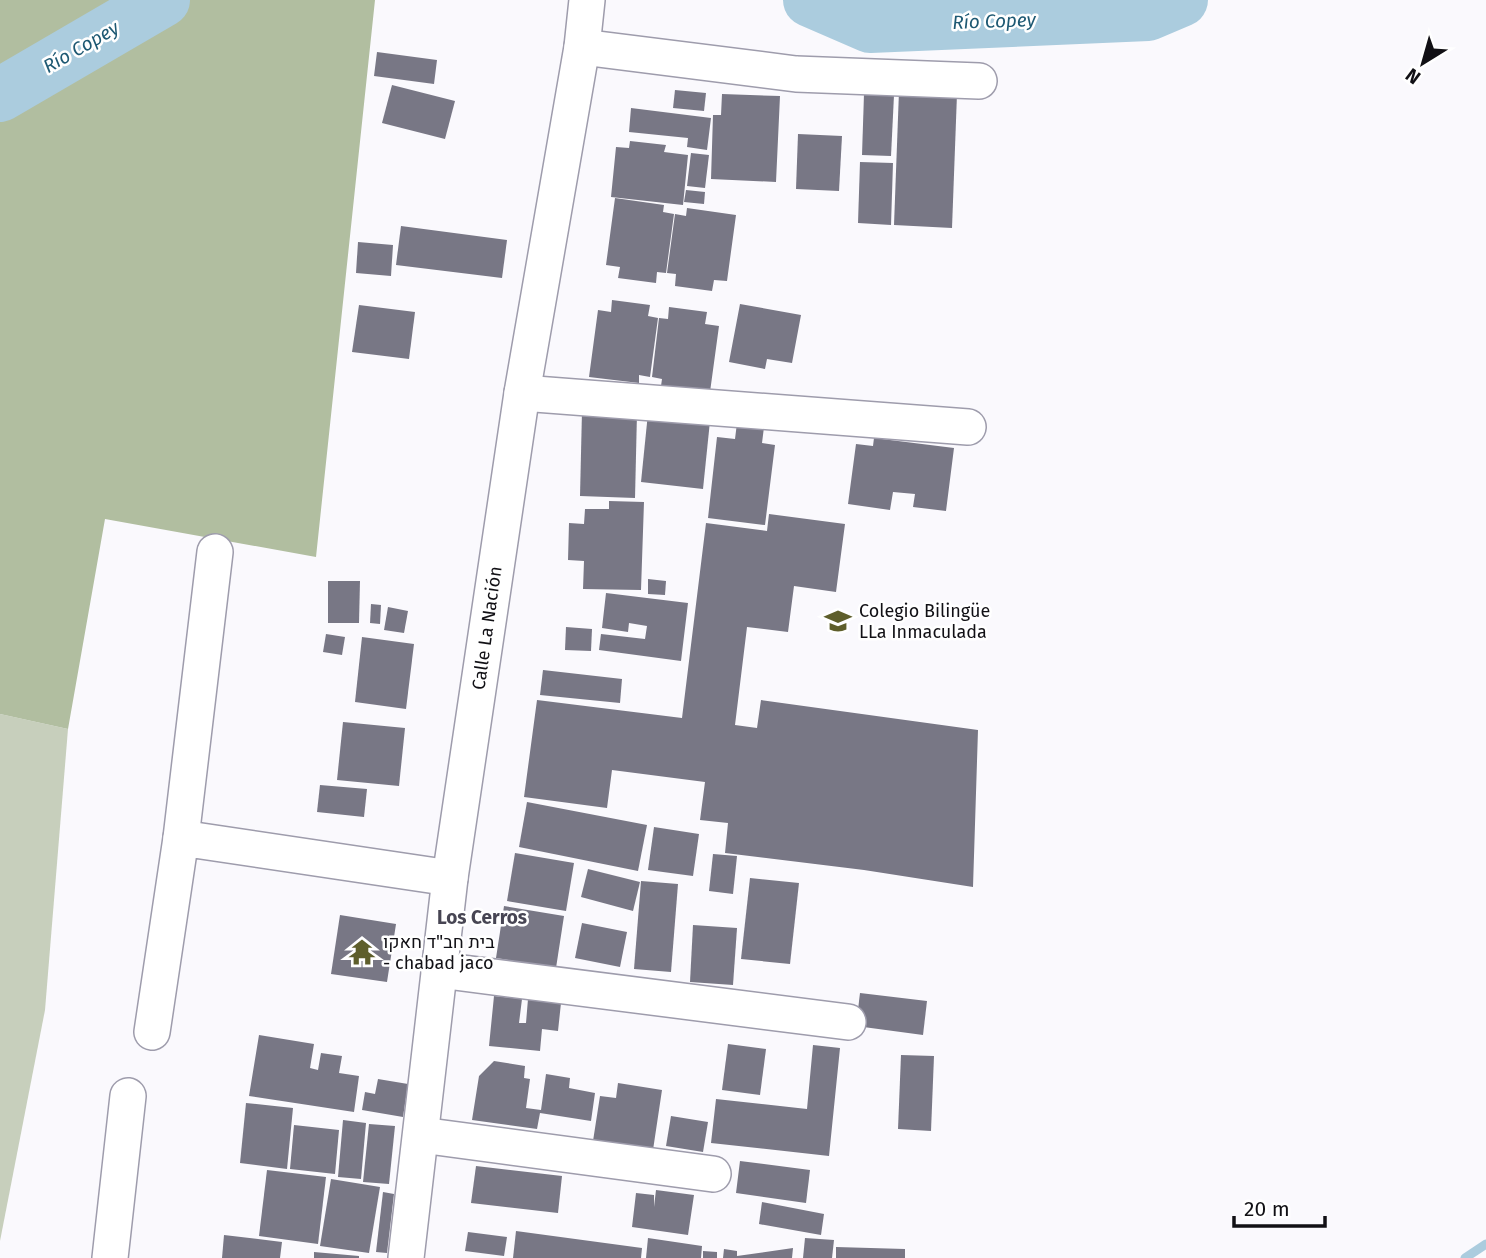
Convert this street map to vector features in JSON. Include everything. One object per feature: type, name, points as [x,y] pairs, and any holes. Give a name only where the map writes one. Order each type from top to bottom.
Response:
[{"type":"street","name":"Calle La Nación","points":[[406,1258],[450,878],[522,393],[582,47],[587,0]]},
{"type":"street","points":[[582,47],[796,74],[979,81]]},
{"type":"street","points":[[522,393],[968,427]]},
{"type":"street","points":[[152,1032],[181,838],[215,552]]},
{"type":"street","points":[[181,838],[450,878]]},
{"type":"street","points":[[439,970],[848,1022]]},
{"type":"street","points":[[110,1258],[128,1096]]},
{"type":"street","points":[[421,1135],[713,1174]]},
{"type":"green space","points":[[0,0],[375,0],[316,557],[105,519],[68,729],[0,714]]},
{"type":"green space","points":[[0,714],[68,729],[45,1010],[0,1241]]},
{"type":"building","points":[[377,52],[437,60],[434,84],[374,76]]},
{"type":"building","points":[[392,85],[455,101],[445,139],[382,123]]},
{"type":"building","points":[[675,90],[706,93],[704,111],[673,108]]},
{"type":"building","points":[[899,91],[957,94],[952,228],[894,225]]},
{"type":"building","points":[[722,94],[780,96],[776,182],[711,179],[713,115],[721,115]]},
{"type":"building","points":[[864,94],[894,95],[891,156],[862,155]]},
{"type":"building","points":[[631,108],[711,118],[707,150],[687,147],[688,138],[629,132]]},
{"type":"building","points":[[798,134],[842,136],[839,191],[796,189]]},
{"type":"building","points":[[630,141],[666,145],[664,152],[688,155],[683,205],[611,197],[616,147],[629,148]]},
{"type":"building","points":[[691,153],[709,155],[705,188],[687,186]]},
{"type":"building","points":[[860,162],[893,163],[891,225],[858,223]]},
{"type":"building","points":[[686,190],[705,192],[704,204],[684,202]]},
{"type":"building","points":[[615,198],[664,205],[663,212],[674,214],[666,273],[657,272],[656,283],[618,278],[620,267],[606,265]]},
{"type":"building","points":[[687,208],[736,215],[727,281],[714,280],[712,291],[675,286],[676,274],[667,273],[675,214],[686,216]]},
{"type":"building","points":[[401,226],[507,240],[502,278],[396,265]]},
{"type":"building","points":[[358,242],[393,245],[391,276],[356,273]]},
{"type":"building","points":[[612,300],[650,305],[648,316],[658,318],[650,377],[639,375],[639,383],[589,377],[598,310],[611,312]]},
{"type":"building","points":[[740,304],[801,315],[792,363],[767,359],[765,369],[729,362]]},
{"type":"building","points":[[359,305],[415,312],[409,359],[352,352]]},
{"type":"building","points":[[669,307],[707,312],[705,324],[719,326],[710,392],[661,386],[662,379],[652,377],[659,318],[668,319]]},
{"type":"building","points":[[582,411],[637,413],[635,498],[580,496]]},
{"type":"building","points":[[648,413],[710,421],[703,489],[641,482]]},
{"type":"building","points":[[737,423],[764,427],[762,443],[775,445],[765,525],[708,518],[717,437],[735,439]]},
{"type":"building","points":[[874,438],[954,448],[946,511],[913,507],[915,494],[893,492],[890,510],[848,504],[856,444],[873,446]]},
{"type":"building","points":[[609,501],[644,502],[641,590],[583,589],[584,561],[568,560],[569,523],[584,524],[585,509],[609,509]]},
{"type":"building","name":"Colegio Bilingüe LLa Inmaculada","points":[[769,514],[845,524],[836,592],[794,586],[788,632],[747,627],[735,725],[757,728],[761,700],[978,730],[973,887],[725,853],[728,823],[700,820],[705,782],[612,770],[607,808],[524,797],[537,700],[682,718],[706,523],[767,531]]},
{"type":"building","points":[[648,579],[666,581],[665,595],[648,594]]},
{"type":"building","points":[[328,581],[360,581],[359,623],[328,623]]},
{"type":"building","points":[[606,593],[688,603],[681,661],[599,650],[601,634],[645,639],[647,626],[629,623],[628,632],[602,628]]},
{"type":"building","points":[[371,604],[381,605],[380,624],[370,623]]},
{"type":"building","points":[[388,607],[408,611],[404,633],[384,630]]},
{"type":"building","points":[[566,627],[592,629],[591,651],[565,650]]},
{"type":"building","points":[[326,634],[345,637],[342,655],[323,652]]},
{"type":"building","points":[[362,637],[414,644],[406,709],[355,702]]},
{"type":"building","points":[[543,670],[622,679],[620,703],[540,695]]},
{"type":"building","points":[[343,722],[405,728],[399,786],[337,780]]},
{"type":"building","points":[[320,785],[367,789],[364,817],[317,812]]},
{"type":"building","points":[[527,802],[647,825],[638,871],[519,847]]},
{"type":"building","points":[[654,827],[699,834],[693,876],[648,870]]},
{"type":"building","points":[[515,853],[574,863],[566,911],[507,901]]},
{"type":"building","points":[[713,854],[737,856],[733,894],[709,891]]},
{"type":"building","points":[[588,869],[640,882],[633,911],[581,897]]},
{"type":"building","points":[[750,878],[799,883],[790,964],[741,959]]},
{"type":"building","points":[[641,881],[678,884],[671,972],[634,969]]},
{"type":"building","points":[[504,906],[564,916],[556,968],[496,958]]},
{"type":"building","points":[[340,915],[396,924],[387,982],[331,974]]},
{"type":"building","points":[[582,923],[627,932],[620,967],[575,958]]},
{"type":"building","points":[[693,925],[737,928],[733,985],[690,982]]},
{"type":"building","points":[[860,993],[927,1001],[923,1035],[856,1026]]},
{"type":"building","points":[[494,996],[522,999],[519,1023],[526,1023],[528,999],[561,1003],[558,1031],[542,1029],[540,1051],[489,1046]]},
{"type":"building","points":[[259,1035],[314,1044],[310,1068],[318,1070],[321,1053],[342,1056],[339,1073],[359,1076],[354,1112],[249,1096]]},
{"type":"building","points":[[728,1044],[766,1049],[760,1095],[722,1090]]},
{"type":"building","points":[[813,1045],[840,1048],[829,1156],[711,1143],[716,1099],[807,1109]]},
{"type":"building","points":[[901,1055],[934,1056],[931,1131],[898,1129]]},
{"type":"building","points":[[494,1061],[525,1066],[524,1078],[530,1079],[526,1108],[541,1110],[546,1074],[570,1078],[569,1088],[595,1093],[591,1121],[540,1113],[537,1129],[472,1120],[479,1076]]},
{"type":"building","points":[[378,1079],[408,1084],[403,1117],[362,1110],[365,1092],[375,1094]]},
{"type":"building","points":[[618,1083],[662,1090],[653,1150],[593,1141],[600,1096],[616,1098]]},
{"type":"building","points":[[246,1103],[293,1108],[287,1169],[240,1163]]},
{"type":"building","points":[[671,1116],[708,1122],[703,1152],[666,1146]]},
{"type":"building","points":[[343,1120],[366,1123],[361,1179],[338,1177]]},
{"type":"building","points":[[369,1124],[395,1126],[389,1184],[363,1182]]},
{"type":"building","points":[[294,1125],[339,1130],[335,1174],[290,1169]]},
{"type":"building","points":[[740,1161],[810,1170],[806,1203],[736,1193]]},
{"type":"building","points":[[476,1166],[562,1176],[558,1213],[471,1203]]},
{"type":"building","points":[[267,1170],[326,1177],[318,1244],[259,1236]]},
{"type":"building","points":[[331,1179],[380,1187],[369,1253],[320,1246]]},
{"type":"building","points":[[656,1190],[694,1195],[688,1235],[632,1227],[636,1193],[654,1195],[654,1207]]},
{"type":"building","points":[[383,1192],[394,1194],[387,1253],[376,1252]]},
{"type":"building","points":[[762,1202],[824,1214],[821,1235],[759,1224]]},
{"type":"building","points":[[516,1231],[642,1248],[641,1258],[513,1258]]},
{"type":"building","points":[[468,1232],[507,1237],[504,1256],[465,1251]]},
{"type":"building","points":[[224,1235],[282,1242],[280,1258],[222,1258]]},
{"type":"building","points":[[648,1238],[702,1246],[701,1258],[646,1258]]},
{"type":"building","points":[[805,1238],[834,1240],[832,1258],[803,1258]]},
{"type":"building","points":[[836,1247],[905,1249],[905,1258],[836,1258]]},
{"type":"building","points":[[793,1248],[792,1258],[723,1258],[724,1249],[737,1251],[737,1256]]},
{"type":"building","points":[[703,1251],[717,1252],[717,1258],[703,1258]]},
{"type":"building","points":[[314,1252],[359,1256],[359,1258],[314,1258]]},
{"type":"waterway","name":"Río Copey","points":[[0,95],[163,0]]},
{"type":"waterway","name":"Río Copey","points":[[810,0],[870,26],[1148,14],[1181,0]]},
{"type":"waterway","points":[[1465,1258],[1486,1244]]},
{"type":"place","name":"Colegio Bilingüe LLa Inmaculada","points":[[838,621]]},
{"type":"place","name":"בית חב\"ד חאקו - chabad jaco","points":[[362,952]]},
{"type":"district","name":"Los Cerros","points":[[482,917]]}]
